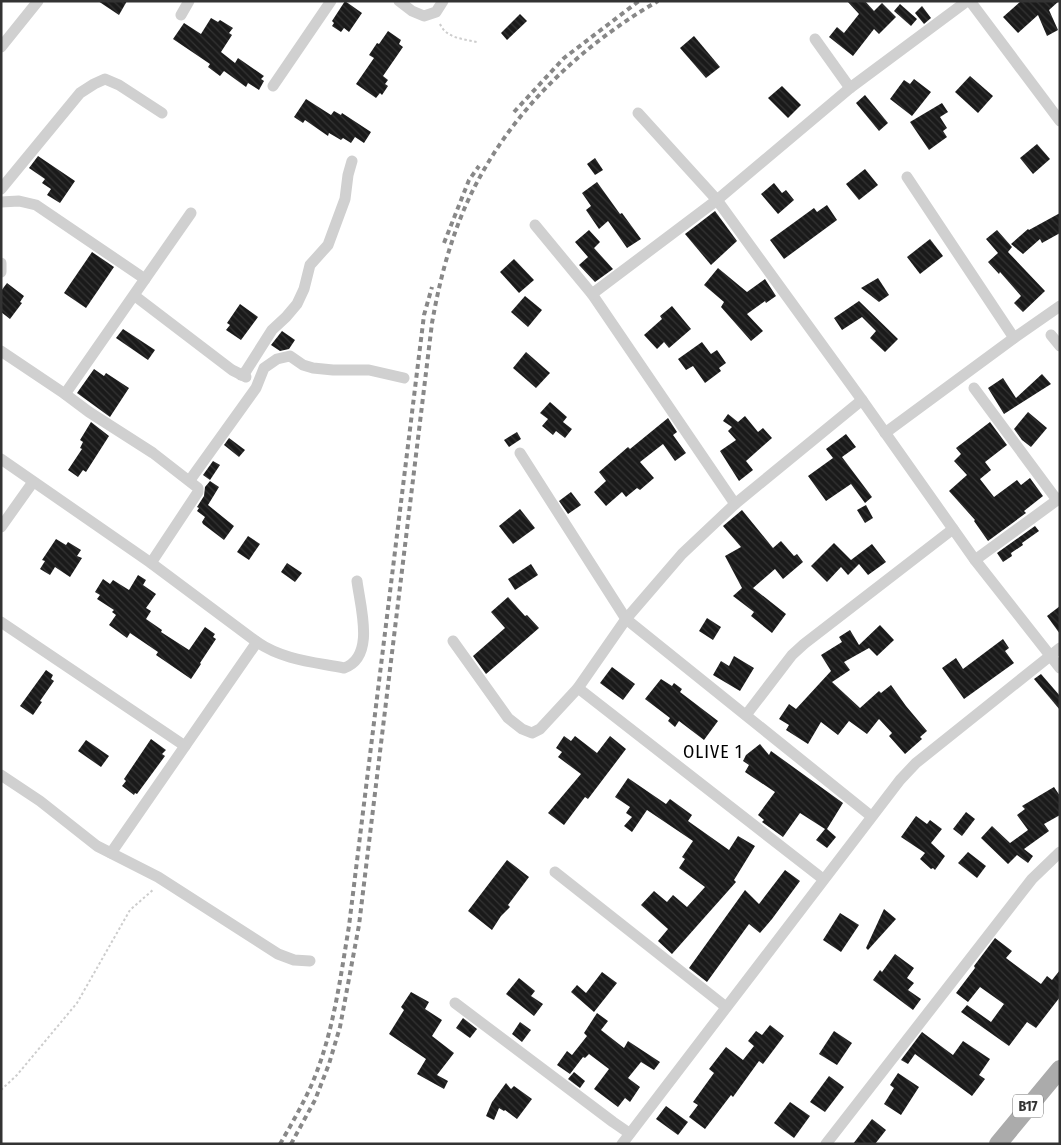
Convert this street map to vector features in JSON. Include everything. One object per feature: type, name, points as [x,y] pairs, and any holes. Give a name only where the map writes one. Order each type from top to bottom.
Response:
[{"type":"main road","name":"B17","points":[[998,1144],[1060,1069]]},
{"type":"street","points":[[1,47],[38,1]]},
{"type":"street","points":[[181,15],[189,1]]},
{"type":"street","points":[[273,86],[331,1]]},
{"type":"street","points":[[399,1],[412,11],[424,16],[436,12],[443,1]]},
{"type":"street","points":[[592,294],[717,200],[850,88],[969,1],[1060,121]]},
{"type":"street","points":[[815,39],[850,88]]},
{"type":"street","points":[[1,189],[80,93],[94,84],[105,79],[119,85],[162,113]]},
{"type":"street","points":[[638,113],[717,200],[975,560],[1060,668]]},
{"type":"street","points":[[240,375],[246,371],[272,330],[297,304],[304,290],[310,265],[328,245],[345,198],[352,161]]},
{"type":"street","points":[[907,177],[1014,338]]},
{"type":"street","points":[[1,202],[19,200],[36,205],[145,279]]},
{"type":"street","points":[[66,394],[191,213]]},
{"type":"street","points":[[535,225],[592,294],[736,504]]},
{"type":"street","points":[[1,263],[1,272]]},
{"type":"street","points":[[135,296],[232,370],[247,377],[259,377]]},
{"type":"street","points":[[885,432],[1060,306]]},
{"type":"street","points":[[1051,335],[1060,346]]},
{"type":"street","points":[[1,351],[66,394],[89,412],[153,453],[198,488],[198,492],[150,563]]},
{"type":"street","points":[[190,480],[256,388],[259,377],[268,364],[290,356],[303,365],[313,368],[369,370],[388,376],[404,378]]},
{"type":"street","points":[[974,388],[1058,499],[975,560]]},
{"type":"street","points":[[453,641],[508,718],[522,729],[532,733],[540,729],[578,688],[626,619],[682,554],[736,504],[862,400]]},
{"type":"street","points":[[520,453],[626,619],[871,816]]},
{"type":"street","points":[[1,459],[150,563],[268,650],[284,657],[344,668],[353,665],[362,652],[364,630],[357,580]]},
{"type":"street","points":[[1,527],[33,482]]},
{"type":"street","points":[[746,714],[792,656],[804,644],[953,529]]},
{"type":"street","points":[[1,622],[185,746]]},
{"type":"street","points":[[111,853],[257,642]]},
{"type":"street","points":[[622,1144],[871,816],[916,763],[1060,648]]},
{"type":"street","points":[[578,688],[823,879]]},
{"type":"street","points":[[1,775],[40,801],[97,846],[164,881],[278,954],[294,960],[310,961]]},
{"type":"street","points":[[826,1144],[1032,879],[1060,852]]},
{"type":"street","points":[[554,872],[726,1006]]},
{"type":"street","points":[[455,1003],[612,1122],[630,1133]]},
{"type":"path","points":[[436,12],[442,27],[452,36],[477,42]]},
{"type":"path","points":[[1,1090],[17,1075],[77,1003],[130,910],[164,881]]},
{"type":"building","points":[[98,1],[127,1],[119,15]]},
{"type":"building","points":[[345,1],[362,13],[349,32],[344,28],[341,32],[332,26],[334,23],[332,21]]},
{"type":"building","points":[[847,1],[865,1],[874,11],[882,3],[896,17],[879,34],[874,29],[853,56],[829,37],[837,27],[844,33],[859,14]]},
{"type":"building","points":[[1021,1],[1059,1],[1049,10],[1058,30],[1047,36],[1038,15],[1018,33],[1003,17]]},
{"type":"building","points":[[900,4],[917,19],[911,26],[894,11]]},
{"type":"building","points":[[922,6],[931,18],[924,24],[915,13]]},
{"type":"building","points":[[520,14],[527,21],[507,40],[501,33]]},
{"type":"building","points":[[211,18],[218,22],[220,20],[233,28],[229,33],[232,35],[221,52],[235,63],[238,58],[264,76],[261,79],[264,81],[259,90],[248,83],[246,87],[224,71],[220,76],[208,67],[210,64],[173,39],[184,23],[201,34]]},
{"type":"building","points":[[388,31],[401,40],[399,44],[403,47],[383,76],[388,80],[385,84],[388,86],[382,95],[380,93],[376,98],[356,84],[374,58],[369,55]]},
{"type":"building","points":[[694,36],[720,67],[706,78],[680,48]]},
{"type":"building","points":[[970,76],[993,96],[978,113],[955,92]]},
{"type":"building","points":[[914,79],[931,92],[912,116],[890,99],[904,80],[910,84]]},
{"type":"building","points":[[782,86],[801,105],[788,118],[768,98]]},
{"type":"building","points":[[865,95],[888,123],[879,131],[856,103]]},
{"type":"building","points":[[306,99],[331,115],[334,111],[341,115],[342,113],[371,132],[364,143],[355,137],[351,143],[329,133],[328,136],[305,120],[303,123],[294,117]]},
{"type":"building","points":[[942,103],[948,112],[940,117],[947,128],[943,131],[947,137],[929,150],[910,122]]},
{"type":"building","points":[[1037,144],[1050,159],[1033,174],[1020,158]]},
{"type":"building","points":[[38,156],[75,181],[60,203],[47,195],[51,189],[42,183],[45,179],[29,168]]},
{"type":"building","points":[[595,158],[603,170],[595,175],[587,164]]},
{"type":"building","points":[[865,169],[878,185],[859,200],[846,184]]},
{"type":"building","points":[[597,182],[641,239],[627,248],[608,221],[599,229],[586,210],[591,206],[582,193]]},
{"type":"building","points":[[774,183],[782,193],[786,190],[794,200],[778,214],[761,194]]},
{"type":"building","points":[[827,205],[837,220],[784,259],[770,240],[814,208],[817,212]]},
{"type":"building","points":[[715,211],[737,241],[711,265],[685,234]]},
{"type":"building","points":[[1060,213],[1060,233],[1042,243],[1040,239],[1023,254],[1011,244],[1028,229]]},
{"type":"building","points":[[589,230],[600,242],[594,248],[613,269],[595,282],[579,265],[588,257],[575,242]]},
{"type":"building","points":[[997,230],[1012,247],[1008,252],[1045,291],[1023,312],[1014,303],[1021,296],[1000,272],[999,274],[988,262],[998,253],[986,239]]},
{"type":"building","points":[[930,239],[943,256],[920,274],[907,257]]},
{"type":"building","points":[[92,252],[114,267],[86,308],[64,293]]},
{"type":"building","points":[[514,259],[534,280],[519,293],[500,272]]},
{"type":"building","points":[[718,268],[747,292],[765,279],[776,296],[766,303],[765,301],[747,314],[763,331],[751,341],[721,307],[724,302],[704,285]]},
{"type":"building","points":[[878,278],[889,295],[879,302],[861,288]]},
{"type":"building","points":[[7,283],[24,296],[20,302],[22,303],[10,319],[1,312],[1,291]]},
{"type":"building","points":[[525,296],[542,310],[528,327],[511,312]]},
{"type":"building","points":[[859,301],[898,339],[885,352],[870,338],[876,331],[862,317],[842,330],[834,318]]},
{"type":"building","points":[[240,304],[258,317],[241,340],[226,330],[230,325],[227,323]]},
{"type":"building","points":[[672,306],[691,329],[669,348],[664,342],[657,349],[644,335],[662,319],[660,316]]},
{"type":"building","points":[[123,329],[155,350],[148,360],[116,338]]},
{"type":"building","points":[[282,331],[295,340],[289,349],[280,351],[271,345]]},
{"type":"building","points":[[702,342],[711,354],[717,350],[726,363],[719,368],[721,371],[705,383],[693,366],[686,370],[678,359]]},
{"type":"building","points":[[526,352],[550,373],[536,388],[513,368]]},
{"type":"building","points":[[94,369],[104,376],[106,373],[129,388],[110,417],[77,393]]},
{"type":"building","points":[[1042,374],[1051,384],[1004,414],[988,388],[1003,378],[1016,398]]},
{"type":"building","points":[[550,402],[567,417],[563,422],[572,429],[565,438],[556,431],[553,435],[542,426],[548,419],[540,413]]},
{"type":"building","points":[[1028,412],[1047,428],[1031,447],[1022,440],[1014,429]]},
{"type":"building","points":[[728,414],[738,422],[745,416],[758,432],[763,428],[772,438],[746,461],[753,470],[739,481],[720,451],[736,440],[728,431],[732,427],[723,421]]},
{"type":"building","points":[[668,418],[677,432],[673,435],[686,453],[675,461],[663,444],[640,462],[654,478],[640,490],[637,488],[626,497],[622,492],[606,506],[594,492],[606,481],[599,472],[628,447],[630,449]]},
{"type":"building","points":[[91,422],[109,436],[86,472],[83,470],[78,477],[68,470],[82,449],[80,448],[83,442],[80,440]]},
{"type":"building","points":[[990,422],[1007,445],[985,462],[991,470],[980,479],[994,497],[1017,480],[1021,485],[1030,478],[1043,496],[1024,511],[1026,513],[988,541],[975,520],[949,491],[967,475],[954,461],[961,454],[956,448]]},
{"type":"building","points":[[517,432],[521,439],[509,447],[504,440]]},
{"type":"building","points":[[846,434],[856,447],[842,457],[872,497],[865,503],[851,484],[826,501],[808,476],[833,458],[826,449]]},
{"type":"building","points":[[229,438],[245,450],[239,457],[224,445]]},
{"type":"building","points":[[213,461],[220,465],[210,480],[203,475]]},
{"type":"building","points":[[210,481],[219,487],[208,505],[234,526],[224,540],[203,524],[202,522],[205,517],[197,511],[199,508],[197,507],[204,496],[205,487]]},
{"type":"building","points":[[571,492],[581,505],[568,514],[559,501]]},
{"type":"building","points":[[866,505],[873,518],[865,523],[857,510]]},
{"type":"building","points":[[520,509],[535,528],[513,544],[499,526]]},
{"type":"building","points":[[742,510],[773,548],[781,541],[794,556],[797,554],[803,562],[783,579],[775,569],[753,588],[786,614],[772,633],[751,616],[754,612],[733,596],[742,588],[725,556],[741,547],[723,526]]},
{"type":"building","points":[[1035,526],[1039,531],[1022,543],[1023,545],[1011,553],[1012,556],[1003,562],[997,553]]},
{"type":"building","points":[[248,536],[260,544],[249,560],[237,552]]},
{"type":"building","points":[[56,539],[66,545],[68,542],[81,550],[77,556],[82,558],[70,577],[55,567],[50,575],[40,569],[45,561],[42,560]]},
{"type":"building","points":[[834,543],[851,560],[872,544],[886,562],[868,575],[859,564],[848,575],[841,567],[827,582],[811,566]]},
{"type":"building","points":[[287,563],[302,573],[295,582],[281,572]]},
{"type":"building","points":[[531,564],[538,575],[515,590],[508,579]]},
{"type":"building","points":[[138,575],[146,580],[143,585],[156,594],[146,608],[151,611],[146,619],[162,630],[161,632],[189,650],[205,627],[215,634],[213,637],[216,639],[191,679],[156,655],[158,652],[130,633],[127,638],[109,625],[116,615],[112,612],[114,610],[97,599],[100,595],[95,592],[103,579],[110,584],[113,580],[129,590]]},
{"type":"building","points":[[508,597],[539,628],[486,674],[473,656],[505,628],[491,612]]},
{"type":"building","points":[[1060,606],[1060,634],[1047,616]]},
{"type":"building","points":[[707,618],[721,627],[713,640],[699,631]]},
{"type":"building","points":[[880,625],[894,640],[877,656],[869,648],[844,662],[850,670],[832,682],[860,708],[879,691],[881,693],[891,685],[927,731],[920,737],[922,739],[905,754],[889,736],[892,733],[879,719],[867,734],[849,721],[838,735],[821,722],[808,744],[786,730],[789,725],[779,719],[789,704],[796,709],[831,671],[821,655],[842,642],[839,637],[850,630],[859,645]]},
{"type":"building","points":[[1003,639],[1009,648],[1005,651],[1014,663],[964,699],[942,668],[956,658],[963,669]]},
{"type":"building","points":[[734,656],[754,668],[740,691],[713,675],[721,661],[729,666]]},
{"type":"building","points":[[612,667],[635,684],[623,700],[600,683]]},
{"type":"building","points":[[46,670],[53,675],[51,679],[54,681],[33,715],[20,706]]},
{"type":"building","points":[[1041,674],[1060,696],[1060,710],[1034,679]]},
{"type":"building","points":[[661,679],[672,686],[674,683],[682,689],[680,692],[718,721],[704,740],[679,721],[675,727],[668,721],[670,718],[645,699]]},
{"type":"building","points":[[564,736],[571,741],[575,736],[597,753],[610,736],[626,749],[588,799],[585,797],[564,825],[548,813],[581,774],[558,757],[562,752],[556,748]]},
{"type":"building","points":[[151,739],[166,750],[162,754],[165,756],[137,794],[135,793],[134,795],[122,786],[126,781],[124,779]]},
{"type":"building","points":[[86,740],[109,756],[101,767],[78,751]]},
{"type":"building","points":[[760,744],[769,755],[771,751],[843,803],[827,829],[836,837],[827,848],[816,840],[825,829],[800,813],[783,837],[762,822],[764,820],[758,815],[775,792],[745,772],[749,765],[743,761],[746,755]]},
{"type":"building","points":[[628,778],[666,804],[670,799],[692,815],[688,821],[729,850],[738,836],[755,846],[734,880],[736,882],[672,954],[658,941],[668,929],[641,905],[654,891],[667,902],[673,895],[687,907],[705,887],[679,868],[685,859],[682,857],[693,841],[647,810],[632,832],[624,826],[632,817],[626,813],[630,807],[615,797]]},
{"type":"building","points":[[1054,787],[1060,796],[1060,815],[1044,824],[1049,831],[1024,849],[1033,856],[1028,863],[1017,855],[1008,864],[981,838],[992,826],[1010,843],[1028,830],[1017,815],[1025,809],[1022,806]]},
{"type":"building","points":[[966,812],[975,819],[962,836],[953,829]]},
{"type":"building","points":[[916,816],[927,824],[930,820],[942,829],[931,843],[945,856],[935,870],[931,869],[920,859],[925,853],[901,837]]},
{"type":"building","points":[[968,852],[986,866],[977,878],[958,863]]},
{"type":"building","points":[[507,860],[529,877],[508,905],[510,907],[501,916],[492,930],[468,911]]},
{"type":"building","points":[[785,870],[800,881],[760,933],[749,924],[707,982],[689,968],[745,890],[759,904]]},
{"type":"building","points":[[884,909],[896,919],[868,950],[866,948]]},
{"type":"building","points":[[840,913],[859,925],[841,952],[823,940]]},
{"type":"building","points":[[995,938],[1012,951],[1006,958],[1041,984],[1047,976],[1052,980],[1060,970],[1060,997],[1036,1028],[1027,1022],[1009,1046],[961,1012],[967,1005],[991,1022],[1004,1004],[980,987],[968,1002],[956,993]]},
{"type":"building","points":[[895,954],[914,968],[907,978],[914,983],[908,990],[921,999],[913,1010],[873,980],[880,970],[882,972]]},
{"type":"building","points":[[602,972],[617,983],[594,1012],[571,992],[577,985],[586,993]]},
{"type":"building","points":[[519,978],[535,991],[531,996],[543,1004],[534,1016],[506,994]]},
{"type":"building","points":[[411,992],[429,1002],[425,1009],[442,1020],[432,1036],[454,1053],[437,1075],[448,1081],[444,1089],[417,1074],[426,1059],[389,1034],[404,1010],[401,1007]]},
{"type":"building","points":[[597,1013],[608,1021],[601,1030],[624,1048],[628,1041],[660,1062],[654,1070],[641,1062],[628,1078],[640,1087],[630,1102],[625,1098],[618,1107],[594,1089],[609,1069],[589,1054],[585,1058],[583,1057],[570,1074],[557,1065],[567,1051],[572,1055],[587,1036],[584,1033]]},
{"type":"building","points":[[463,1018],[477,1029],[470,1038],[456,1028]]},
{"type":"building","points":[[520,1022],[531,1030],[522,1042],[512,1034]]},
{"type":"building","points":[[770,1025],[784,1036],[763,1064],[759,1061],[733,1097],[731,1095],[705,1129],[689,1117],[698,1105],[693,1102],[714,1073],[709,1069],[726,1047],[743,1060],[754,1046],[748,1041],[756,1031],[762,1035]]},
{"type":"building","points":[[834,1031],[852,1043],[837,1065],[819,1054]]},
{"type":"building","points":[[922,1032],[953,1055],[963,1041],[990,1059],[979,1075],[985,1079],[972,1096],[915,1054],[908,1064],[901,1060]]},
{"type":"building","points":[[574,1072],[585,1081],[580,1088],[568,1079]]},
{"type":"building","points":[[898,1073],[919,1087],[901,1115],[884,1104],[894,1088],[890,1085]]},
{"type":"building","points":[[829,1076],[844,1087],[825,1112],[810,1102]]},
{"type":"building","points":[[506,1083],[511,1089],[514,1086],[532,1099],[517,1119],[499,1108],[494,1120],[486,1116],[492,1102]]},
{"type":"building","points":[[790,1102],[810,1116],[794,1138],[774,1123]]},
{"type":"building","points":[[666,1106],[688,1122],[678,1135],[656,1119]]},
{"type":"building","points":[[872,1119],[886,1130],[875,1144],[853,1144]]},
{"type":"railway","points":[[514,112],[564,58],[639,1]]},
{"type":"railway","points":[[291,1144],[315,1100],[329,1064],[340,1027],[359,925],[432,323],[450,247],[464,210],[481,175],[497,148],[536,99],[581,55],[606,35],[658,1]]},
{"type":"railway","points":[[444,243],[469,180],[479,166]]},
{"type":"railway","points":[[280,1144],[304,1101],[319,1067],[339,987],[349,926],[424,315],[432,287]]},
{"type":"district","name":"OLIVE 1","points":[[713,752]]}]
